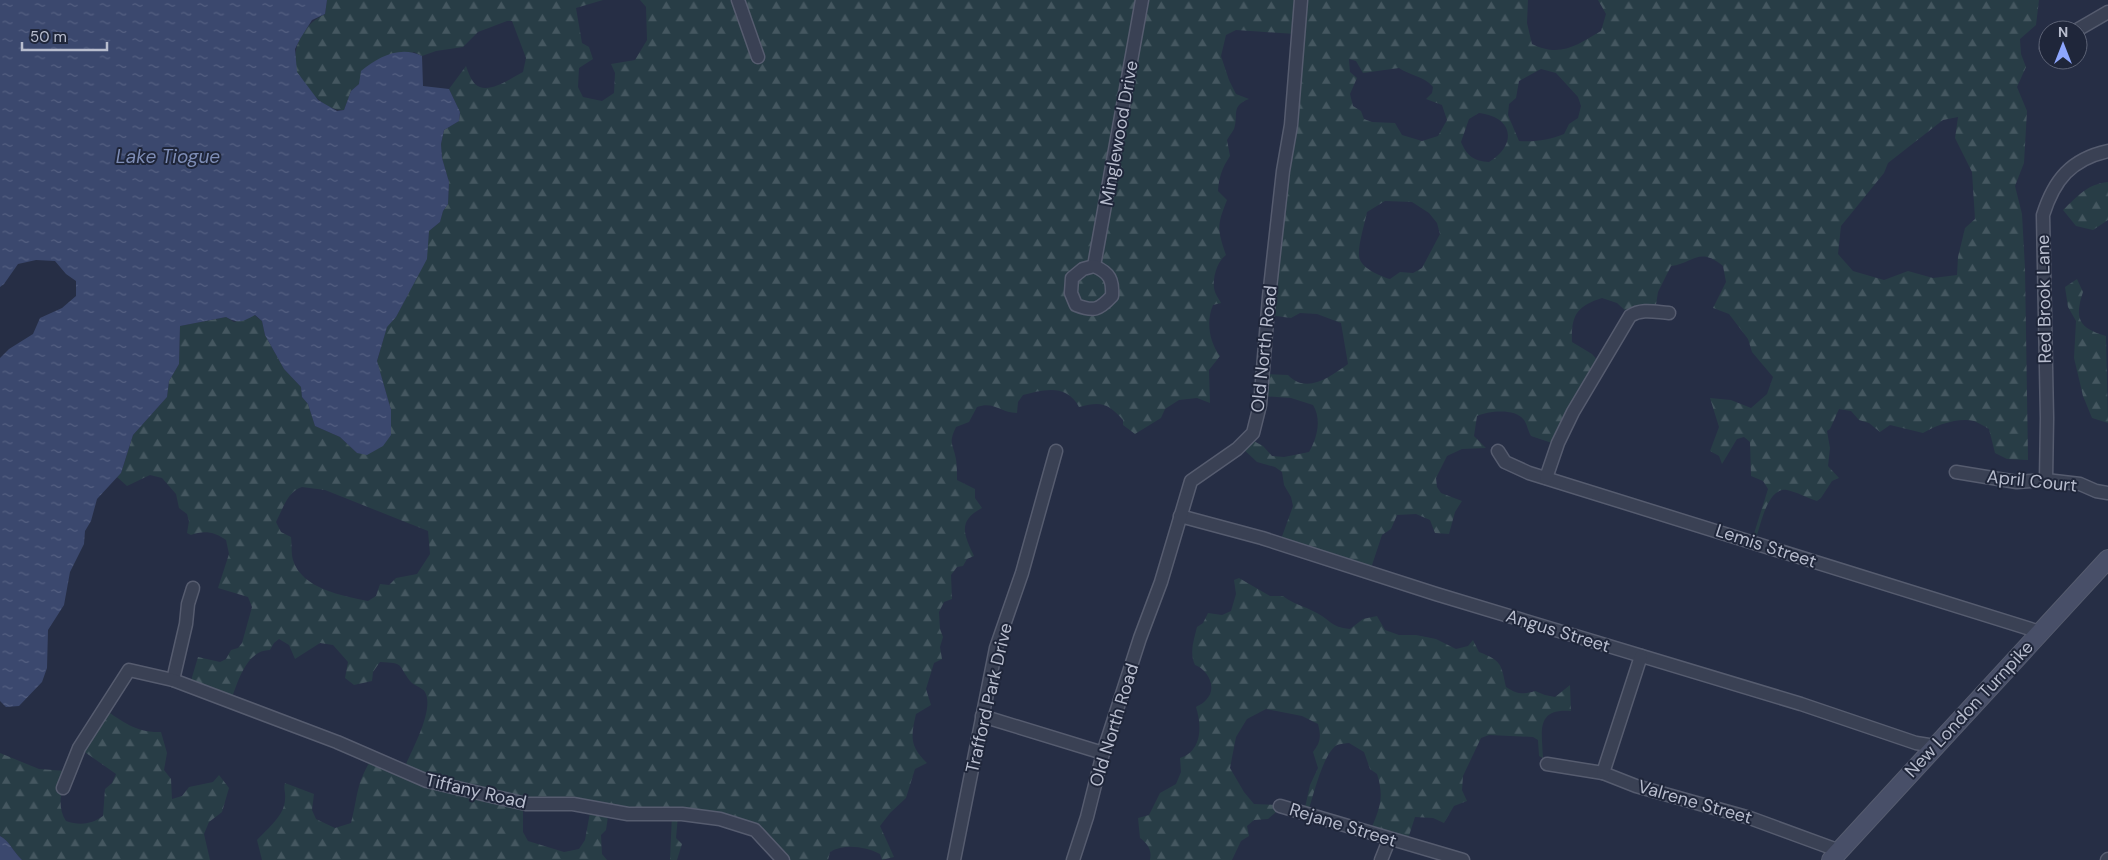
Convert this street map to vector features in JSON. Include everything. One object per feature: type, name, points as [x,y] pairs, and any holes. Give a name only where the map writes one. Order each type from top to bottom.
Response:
[{"type":"main road","name":"New London Turnpike","points":[[1836,855],[2108,560]]},
{"type":"street","points":[[738,0],[758,57]]},
{"type":"street","name":"Minglewood Drive","points":[[1094,266],[1142,0]]},
{"type":"street","name":"Old North Road","points":[[1074,860],[1103,753],[1140,638],[1161,582],[1191,481],[1238,449],[1253,433],[1260,404],[1269,297],[1283,171],[1291,125],[1301,0]]},
{"type":"street","points":[[2088,24],[2108,12]]},
{"type":"street","name":"Red Brook Lane","points":[[2046,480],[2047,418],[2043,215],[2049,196],[2060,176],[2077,163],[2096,154],[2108,152]]},
{"type":"street","points":[[1546,478],[1558,443],[1573,412],[1630,316],[1636,311],[1669,313]]},
{"type":"street","name":"Trafford Park Drive","points":[[954,860],[996,648],[1022,574],[1056,450]]},
{"type":"street","name":"Lemis Street","points":[[1498,450],[1505,462],[1546,478],[2040,632]]},
{"type":"street","name":"April Court","points":[[1956,472],[2017,482],[2046,480],[2080,484],[2096,492],[2108,493]]},
{"type":"street","name":"Angus Street","points":[[1180,516],[1262,538],[1436,594],[1801,704],[1916,743],[1935,746]]},
{"type":"street","points":[[173,680],[193,588]]},
{"type":"street","points":[[1603,773],[1641,656]]},
{"type":"street","name":"Tiffany Road","points":[[63,788],[80,748],[129,670],[173,680],[337,742],[427,781],[526,804],[574,804],[628,814],[682,814],[720,820],[755,830],[783,860]]},
{"type":"street","points":[[982,716],[1103,753]]},
{"type":"street","name":"Valrene Street","points":[[1548,764],[1603,773],[1636,786],[1750,818],[1836,855]]},
{"type":"street","name":"Rejane Street","points":[[1280,806],[1389,840],[1463,860]]},
{"type":"street","points":[[1381,860],[1389,840]]},
{"type":"green space","points":[[327,0],[603,0],[576,8],[582,43],[589,47],[593,59],[579,68],[578,87],[583,97],[602,101],[614,93],[615,73],[611,64],[635,60],[647,40],[646,7],[640,0],[1528,0],[1527,23],[1532,44],[1551,50],[1560,50],[1576,45],[1601,31],[1606,14],[1598,0],[2039,0],[2036,25],[2020,39],[2021,54],[2026,67],[2017,87],[2027,111],[2024,163],[2015,186],[2022,214],[2025,268],[2028,460],[2007,459],[1995,453],[1989,429],[1974,421],[1962,420],[1948,423],[1923,433],[1890,425],[1880,432],[1869,423],[1859,420],[1851,411],[1839,409],[1830,429],[1827,431],[1830,448],[1828,466],[1839,478],[1832,481],[1817,501],[1787,490],[1774,494],[1762,517],[1755,541],[1752,540],[1768,489],[1763,481],[1751,476],[1750,442],[1744,437],[1737,439],[1722,464],[1719,456],[1710,451],[1719,427],[1710,398],[1731,400],[1751,408],[1767,394],[1773,377],[1752,352],[1748,339],[1729,314],[1713,308],[1726,282],[1723,266],[1715,260],[1702,256],[1671,266],[1658,292],[1654,317],[1631,316],[1617,303],[1602,298],[1587,304],[1577,313],[1574,318],[1572,342],[1592,354],[1600,363],[1555,444],[1531,436],[1524,420],[1515,414],[1495,412],[1477,416],[1474,436],[1486,448],[1462,449],[1447,456],[1436,478],[1437,487],[1441,493],[1462,501],[1455,512],[1449,534],[1435,533],[1430,520],[1416,514],[1397,515],[1391,529],[1382,535],[1370,571],[1280,542],[1293,506],[1291,497],[1284,485],[1282,472],[1275,467],[1257,462],[1240,446],[1250,439],[1263,446],[1272,456],[1284,457],[1309,452],[1316,435],[1318,423],[1313,405],[1291,398],[1261,396],[1263,374],[1288,375],[1295,381],[1311,383],[1327,378],[1348,364],[1341,323],[1317,314],[1300,313],[1291,318],[1269,315],[1295,34],[1236,30],[1226,35],[1221,56],[1236,94],[1249,99],[1237,108],[1234,129],[1227,140],[1230,156],[1221,173],[1218,186],[1218,191],[1227,200],[1219,227],[1226,255],[1220,262],[1214,277],[1215,292],[1221,303],[1213,305],[1209,324],[1213,344],[1220,356],[1209,370],[1210,403],[1197,398],[1179,400],[1165,409],[1161,418],[1135,434],[1123,425],[1123,420],[1113,410],[1104,405],[1093,404],[1079,407],[1068,395],[1055,390],[1047,390],[1023,395],[1018,402],[1017,413],[988,405],[977,407],[969,422],[956,427],[952,443],[956,461],[957,480],[975,489],[975,498],[982,508],[969,518],[965,529],[974,556],[967,559],[963,566],[957,567],[951,575],[952,599],[944,602],[939,612],[940,629],[943,637],[940,647],[942,659],[934,663],[926,689],[931,705],[916,714],[914,722],[914,746],[927,763],[915,769],[906,798],[890,813],[880,826],[894,857],[882,860],[880,854],[862,848],[849,847],[830,852],[828,860],[784,860],[755,829],[678,816],[676,838],[682,844],[677,860],[670,860],[672,814],[609,810],[606,830],[601,835],[602,854],[607,860],[262,860],[257,840],[275,821],[282,810],[285,799],[285,783],[314,794],[312,810],[316,819],[335,828],[351,823],[360,782],[373,757],[404,769],[425,720],[427,700],[425,692],[410,681],[400,666],[388,662],[380,662],[373,672],[372,681],[354,685],[345,678],[348,662],[333,645],[320,643],[295,659],[289,645],[279,639],[270,650],[262,651],[249,661],[240,676],[231,700],[190,684],[198,657],[220,662],[226,659],[231,650],[238,648],[242,643],[252,607],[248,597],[218,588],[229,554],[226,540],[218,535],[209,533],[191,535],[187,533],[189,521],[187,514],[179,508],[176,494],[162,478],[150,475],[127,486],[117,477],[121,473],[133,435],[167,397],[169,381],[179,364],[180,326],[226,317],[234,322],[254,315],[262,321],[265,335],[284,369],[301,387],[302,397],[308,404],[315,426],[340,437],[357,453],[391,410],[377,362],[387,326],[396,317],[426,259],[429,231],[440,222],[443,211],[448,204],[449,182],[442,158],[441,144],[444,130],[459,121],[460,112],[449,89],[466,66],[475,84],[486,88],[499,85],[523,72],[526,58],[512,21],[507,21],[478,32],[463,47],[436,51],[422,56],[414,52],[359,84],[351,91],[344,110],[335,109],[319,100],[305,85],[297,74],[295,62],[297,45],[305,30],[325,14]],"holes":[[[1349,59],[1356,61],[1363,73],[1399,68],[1429,83],[1433,87],[1432,93],[1426,99],[1442,105],[1447,120],[1438,136],[1422,141],[1402,135],[1395,123],[1372,122],[1364,119],[1361,111],[1353,106],[1350,94],[1357,78],[1350,72]],[[1541,69],[1556,73],[1578,97],[1581,106],[1578,118],[1569,124],[1564,134],[1542,140],[1519,141],[1508,115],[1509,104],[1516,98],[1519,81]],[[1479,113],[1499,120],[1508,132],[1508,140],[1504,147],[1489,162],[1472,157],[1461,142],[1469,119]],[[1958,117],[1955,138],[1972,172],[1975,219],[1965,228],[1958,257],[1957,275],[1933,278],[1908,271],[1884,280],[1853,271],[1838,254],[1841,226],[1884,173],[1888,163],[1943,120]],[[1385,201],[1412,202],[1429,213],[1437,223],[1440,234],[1422,268],[1413,273],[1400,272],[1390,279],[1376,274],[1360,260],[1361,240],[1367,212]],[[302,487],[325,490],[428,531],[430,554],[417,574],[396,578],[389,585],[380,584],[376,596],[368,601],[324,590],[305,578],[298,570],[292,557],[291,537],[281,532],[276,522],[293,493]],[[523,803],[591,807],[585,840],[579,849],[564,852],[528,841],[523,832]]]},
{"type":"green space","points":[[2108,182],[2108,220],[2093,230],[2076,226],[2063,210],[2088,188]]},
{"type":"green space","points":[[2077,279],[2083,292],[2079,309],[2081,321],[2090,330],[2106,336],[2108,423],[2092,418],[2083,396],[2074,358],[2076,321],[2068,307],[2065,287]]},
{"type":"green space","points":[[1239,578],[1270,596],[1283,596],[1320,615],[1334,625],[1343,628],[1350,629],[1363,619],[1377,616],[1385,630],[1399,635],[1416,635],[1436,639],[1456,649],[1468,646],[1473,640],[1479,652],[1492,658],[1499,664],[1506,687],[1513,691],[1527,693],[1535,691],[1555,697],[1570,685],[1571,711],[1551,713],[1546,718],[1542,731],[1543,758],[1539,756],[1538,740],[1533,737],[1489,735],[1481,738],[1463,776],[1462,790],[1467,801],[1454,806],[1444,823],[1433,818],[1415,817],[1407,842],[1370,832],[1380,804],[1381,790],[1377,774],[1370,769],[1364,752],[1349,743],[1337,745],[1327,757],[1308,812],[1304,812],[1310,785],[1318,768],[1313,752],[1320,739],[1318,724],[1302,716],[1266,709],[1247,719],[1236,737],[1230,768],[1244,792],[1254,804],[1278,805],[1282,807],[1268,819],[1254,820],[1247,826],[1249,836],[1241,841],[1232,860],[1150,860],[1149,848],[1140,838],[1138,818],[1149,815],[1160,793],[1176,784],[1181,772],[1180,758],[1193,750],[1198,737],[1199,722],[1196,707],[1210,695],[1210,680],[1200,667],[1195,665],[1192,655],[1197,627],[1203,623],[1208,613],[1222,615],[1231,611],[1236,594],[1234,580]]},
{"type":"green space","points":[[104,709],[137,729],[161,732],[167,753],[164,770],[171,779],[172,799],[182,796],[189,787],[213,782],[219,775],[229,788],[222,812],[209,822],[204,834],[210,860],[22,860],[6,840],[0,836],[0,753],[39,769],[67,771],[61,803],[61,809],[66,821],[86,823],[95,821],[103,816],[105,789],[112,783],[116,774],[79,748]]},
{"type":"water","name":"Lake Tiogue","points":[[0,0],[327,0],[325,14],[312,20],[295,49],[297,72],[318,100],[337,111],[344,110],[351,91],[359,84],[361,71],[382,57],[398,52],[406,52],[422,56],[423,86],[449,89],[460,112],[459,121],[444,130],[441,144],[442,158],[449,182],[448,204],[443,211],[440,222],[429,231],[427,259],[396,317],[387,327],[377,361],[391,410],[391,435],[383,446],[367,455],[357,453],[340,437],[315,426],[308,404],[302,397],[301,387],[284,369],[265,335],[262,321],[255,315],[240,321],[234,321],[226,317],[180,326],[179,364],[169,381],[167,397],[133,435],[121,473],[97,499],[91,521],[85,531],[84,544],[70,572],[64,605],[48,630],[47,668],[42,682],[19,706],[6,707],[0,701],[0,358],[9,349],[33,334],[40,318],[62,308],[76,296],[76,281],[66,274],[55,261],[36,260],[18,264],[0,287]]},
{"type":"water","points":[[0,836],[6,840],[22,860],[0,860]]}]
